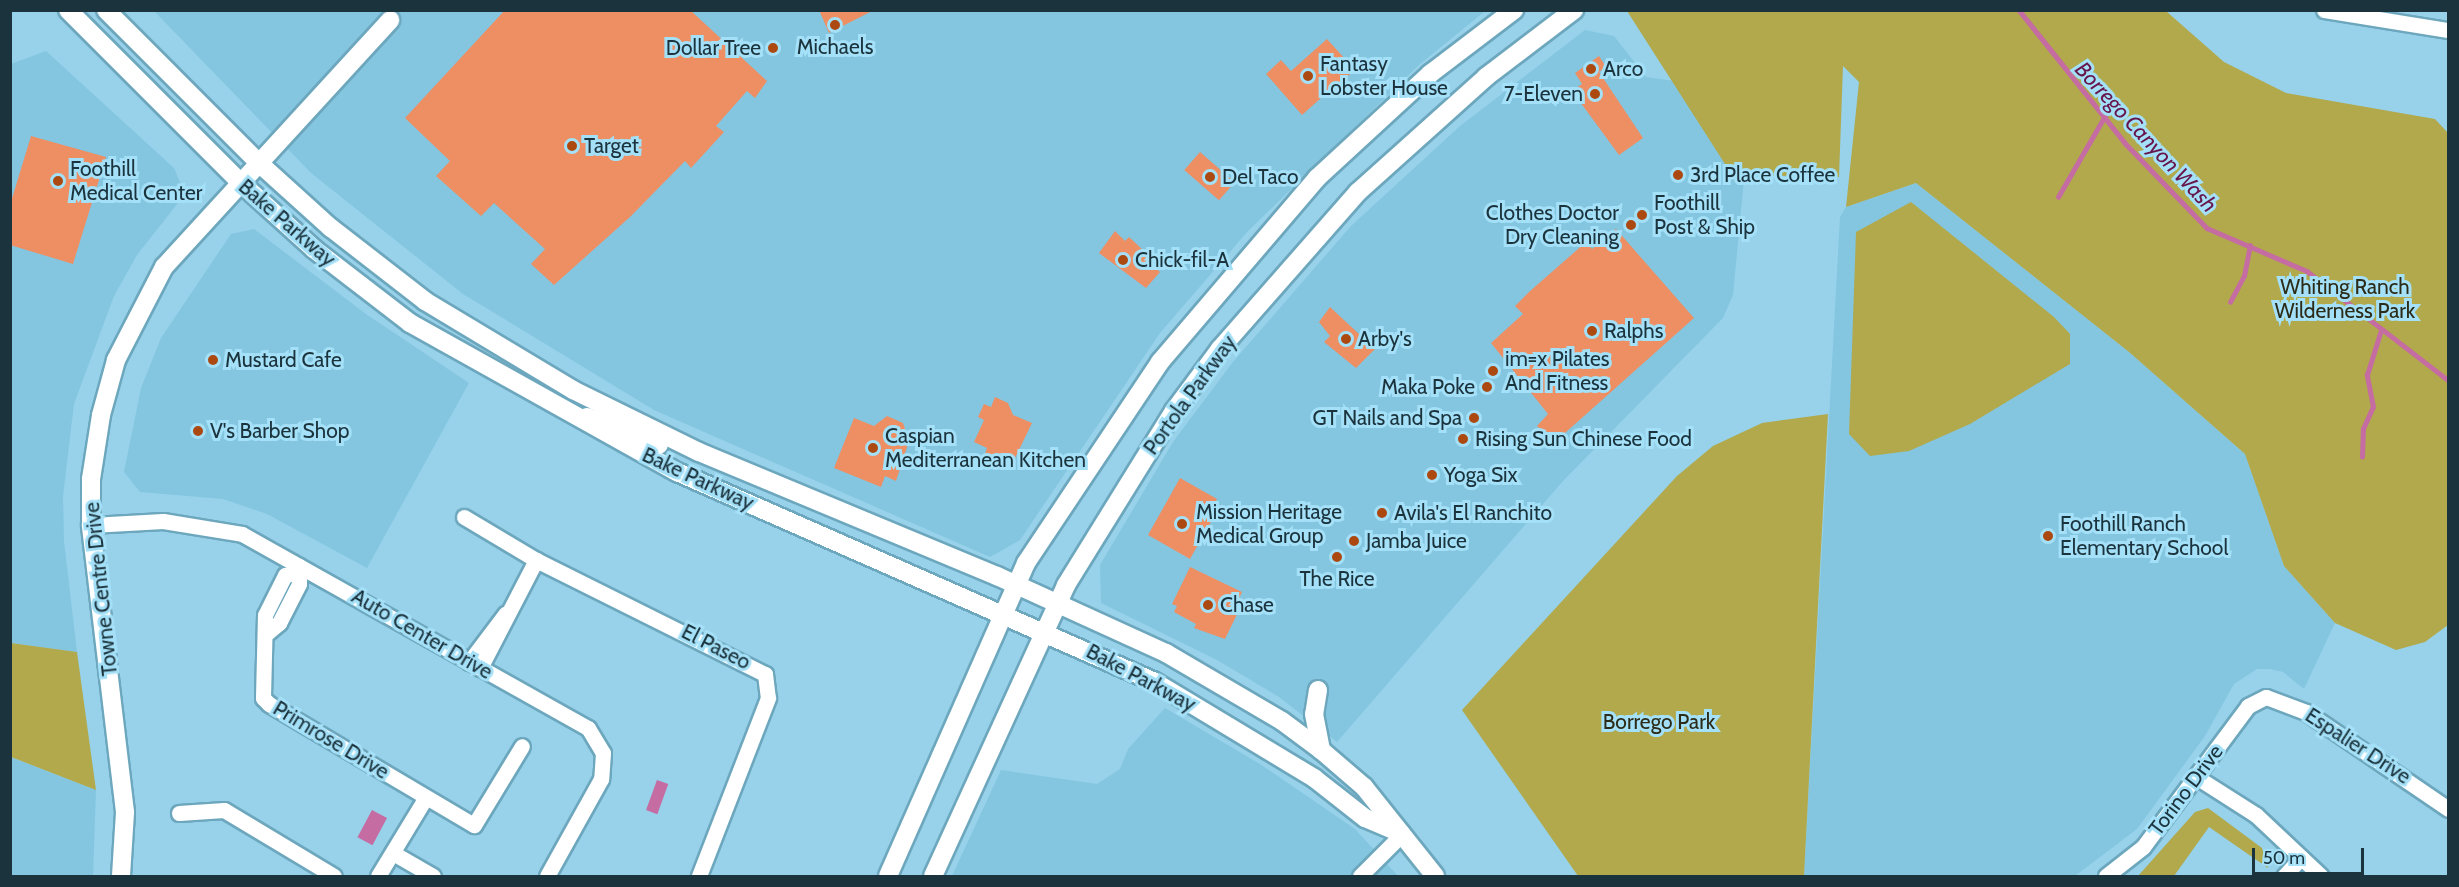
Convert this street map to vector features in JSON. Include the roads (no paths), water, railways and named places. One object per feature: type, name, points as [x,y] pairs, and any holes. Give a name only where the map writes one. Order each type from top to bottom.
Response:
[{"type":"main road","name":"Bake Parkway","points":[[68,10],[241,183],[314,249],[410,323],[559,410],[677,472],[1045,630],[1155,682],[1314,778],[1365,818],[1402,834]]},
{"type":"main road","name":"Bake Parkway","points":[[106,10],[259,163],[331,228],[424,301],[573,390],[699,452],[1057,602],[1166,653],[1282,721],[1321,750],[1364,787],[1435,876]]},
{"type":"main road","name":"Portola Parkway","points":[[888,876],[1038,540],[1094,454],[1160,362],[1233,272],[1317,178],[1430,74],[1514,10]]},
{"type":"main road","name":"Portola Parkway","points":[[933,876],[1057,602],[1174,411],[1220,349],[1358,192],[1486,77],[1574,10]]},
{"type":"main road","name":"Towne Centre Drive","points":[[121,876],[125,812],[91,525],[91,479],[101,415],[120,350],[164,267],[395,15]]},
{"type":"main road","points":[[559,410],[611,423],[668,449],[699,452]]},
{"type":"main road","points":[[1318,690],[1314,714],[1321,750]]},
{"type":"main road","points":[[1282,721],[1311,757],[1341,781],[1365,818]]},
{"type":"street","points":[[2324,10],[2448,30]]},
{"type":"street","name":"El Paseo","points":[[464,517],[536,560],[765,674],[768,698],[699,876]]},
{"type":"street","name":"Auto Center Drive","points":[[91,525],[163,521],[219,527],[588,728],[599,740],[601,779],[547,876]]},
{"type":"street","points":[[474,665],[508,611],[536,560]]},
{"type":"street","name":"Primrose Drive","points":[[298,568],[298,584],[279,623],[267,633],[263,698],[474,825],[522,746]]},
{"type":"street","name":"Torino Drive","points":[[2106,876],[2143,847],[2198,778],[2248,706],[2261,698]]},
{"type":"street","name":"Espalier Drive","points":[[2261,698],[2280,699],[2306,711],[2448,809]]},
{"type":"street","points":[[2198,778],[2231,795],[2321,876]]},
{"type":"street","points":[[378,876],[426,797]]},
{"type":"street","points":[[179,813],[224,810],[334,876]]},
{"type":"street","points":[[1360,876],[1402,834]]},
{"type":"street","points":[[393,853],[433,876]]},
{"type":"street","points":[[2284,876],[2301,858]]},
{"type":"waterway","name":"Borrego Canyon Wash","points":[[2019,10],[2125,143],[2207,228],[2307,271],[2448,380]]},
{"type":"waterway","points":[[2058,197],[2105,116]]},
{"type":"waterway","points":[[2230,302],[2244,276],[2250,246]]},
{"type":"waterway","points":[[2362,457],[2363,429],[2373,407],[2367,375],[2381,330]]},
{"type":"place","name":"Michaels","points":[[835,25]]},
{"type":"place","name":"Dollar Tree","points":[[773,48]]},
{"type":"place","name":"Arco","points":[[1591,69]]},
{"type":"place","name":"Fantasy Lobster House","points":[[1308,76]]},
{"type":"place","name":"7-Eleven","points":[[1595,94]]},
{"type":"place","name":"Target","points":[[572,146]]},
{"type":"place","name":"3rd Place Coffee","points":[[1678,175]]},
{"type":"place","name":"Del Taco","points":[[1210,177]]},
{"type":"place","name":"Foothill Medical Center","points":[[58,181]]},
{"type":"place","name":"Foothill Post & Ship","points":[[1642,215]]},
{"type":"place","name":"Clothes Doctor Dry Cleaning","points":[[1631,225]]},
{"type":"place","name":"Chick-fil-A","points":[[1123,260]]},
{"type":"place","name":"Ralphs","points":[[1592,331]]},
{"type":"place","name":"Arby's","points":[[1346,339]]},
{"type":"place","name":"Mustard Cafe","points":[[213,360]]},
{"type":"place","name":"im=x Pilates And Fitness","points":[[1493,371]]},
{"type":"place","name":"Maka Poke","points":[[1487,387]]},
{"type":"place","name":"GT Nails and Spa","points":[[1474,418]]},
{"type":"place","name":"V's Barber Shop","points":[[198,431]]},
{"type":"place","name":"Rising Sun Chinese Food","points":[[1463,439]]},
{"type":"place","name":"Caspian Mediterranean Kitchen","points":[[873,448]]},
{"type":"place","name":"Yoga Six","points":[[1432,475]]},
{"type":"place","name":"Avila's El Ranchito","points":[[1382,513]]},
{"type":"place","name":"Mission Heritage Medical Group","points":[[1182,524]]},
{"type":"place","name":"Foothill Ranch Elementary School","points":[[2048,536]]},
{"type":"place","name":"Jamba Juice","points":[[1354,541]]},
{"type":"place","name":"The Rice","points":[[1337,557]]},
{"type":"place","name":"Chase","points":[[1208,605]]},
{"type":"park label","name":"Whiting Ranch Wilderness Park","points":[[2345,299]]},
{"type":"park label","name":"Borrego Park","points":[[1659,722]]}]
